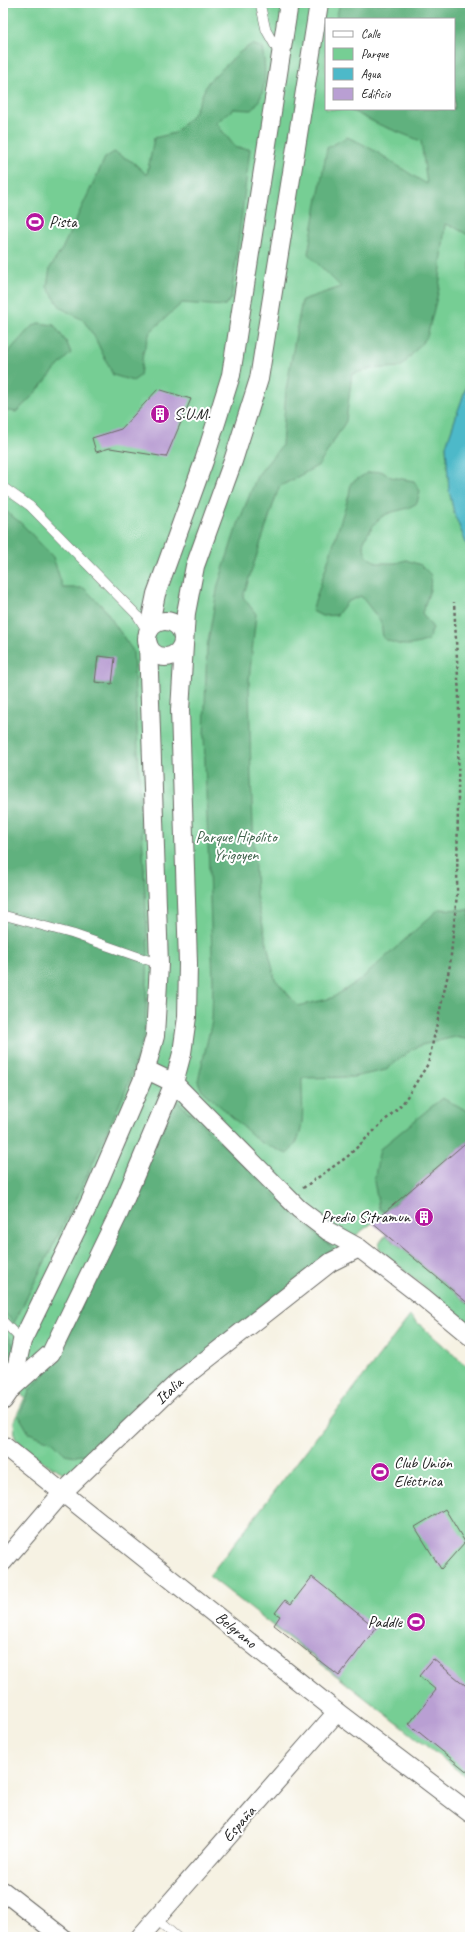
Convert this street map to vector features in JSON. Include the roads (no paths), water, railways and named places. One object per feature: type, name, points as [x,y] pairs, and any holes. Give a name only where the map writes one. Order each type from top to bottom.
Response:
[{"type":"street","points":[[7,1394],[22,1341],[90,1202],[145,1069],[155,1036],[159,964],[148,638],[156,594],[204,461],[231,376],[289,3]]},
{"type":"street","points":[[7,1394],[51,1353],[118,1213],[174,1083],[185,1036],[188,994],[188,955],[180,710],[183,642],[190,589],[195,566],[233,461],[259,379],[319,3]]},
{"type":"street","points":[[280,56],[310,61]]},
{"type":"street","points":[[163,620],[178,625],[182,630],[183,642],[177,653],[166,658],[154,654],[148,638],[154,625],[163,620]]},
{"type":"street","points":[[145,1069],[174,1083],[299,1209],[328,1231],[359,1248],[424,1298],[470,1336]]},
{"type":"street","name":"Italia","points":[[3,1562],[63,1492],[179,1380],[332,1262],[359,1248]]},
{"type":"street","name":"Belgrano","points":[[3,1445],[338,1712],[470,1813]]},
{"type":"street","name":"España","points":[[140,1937],[338,1712]]},
{"type":"street","points":[[3,1891],[62,1937]]},
{"type":"lane","points":[[260,3],[266,30],[280,56]]},
{"type":"lane","points":[[3,487],[30,506],[137,615],[148,638]]},
{"type":"lane","points":[[3,915],[73,934],[159,964]]},
{"type":"lane","points":[[3,1321],[22,1341]]},
{"type":"lane","points":[[156,1919],[177,1937]]},
{"type":"water","points":[[470,376],[470,553],[454,513],[449,490],[446,446]]},
{"type":"place","name":"Pista","points":[[35,222]]},
{"type":"place","name":"S.U.M.","points":[[160,414]]},
{"type":"place","name":"Predio Sitramun","points":[[424,1217]]},
{"type":"place","name":"Club Unión Eléctrica","points":[[380,1472]]},
{"type":"place","name":"Paddle","points":[[416,1622]]},
{"type":"park label","name":"Parque Hipólito Yrigoyen","points":[[236,846]]}]
